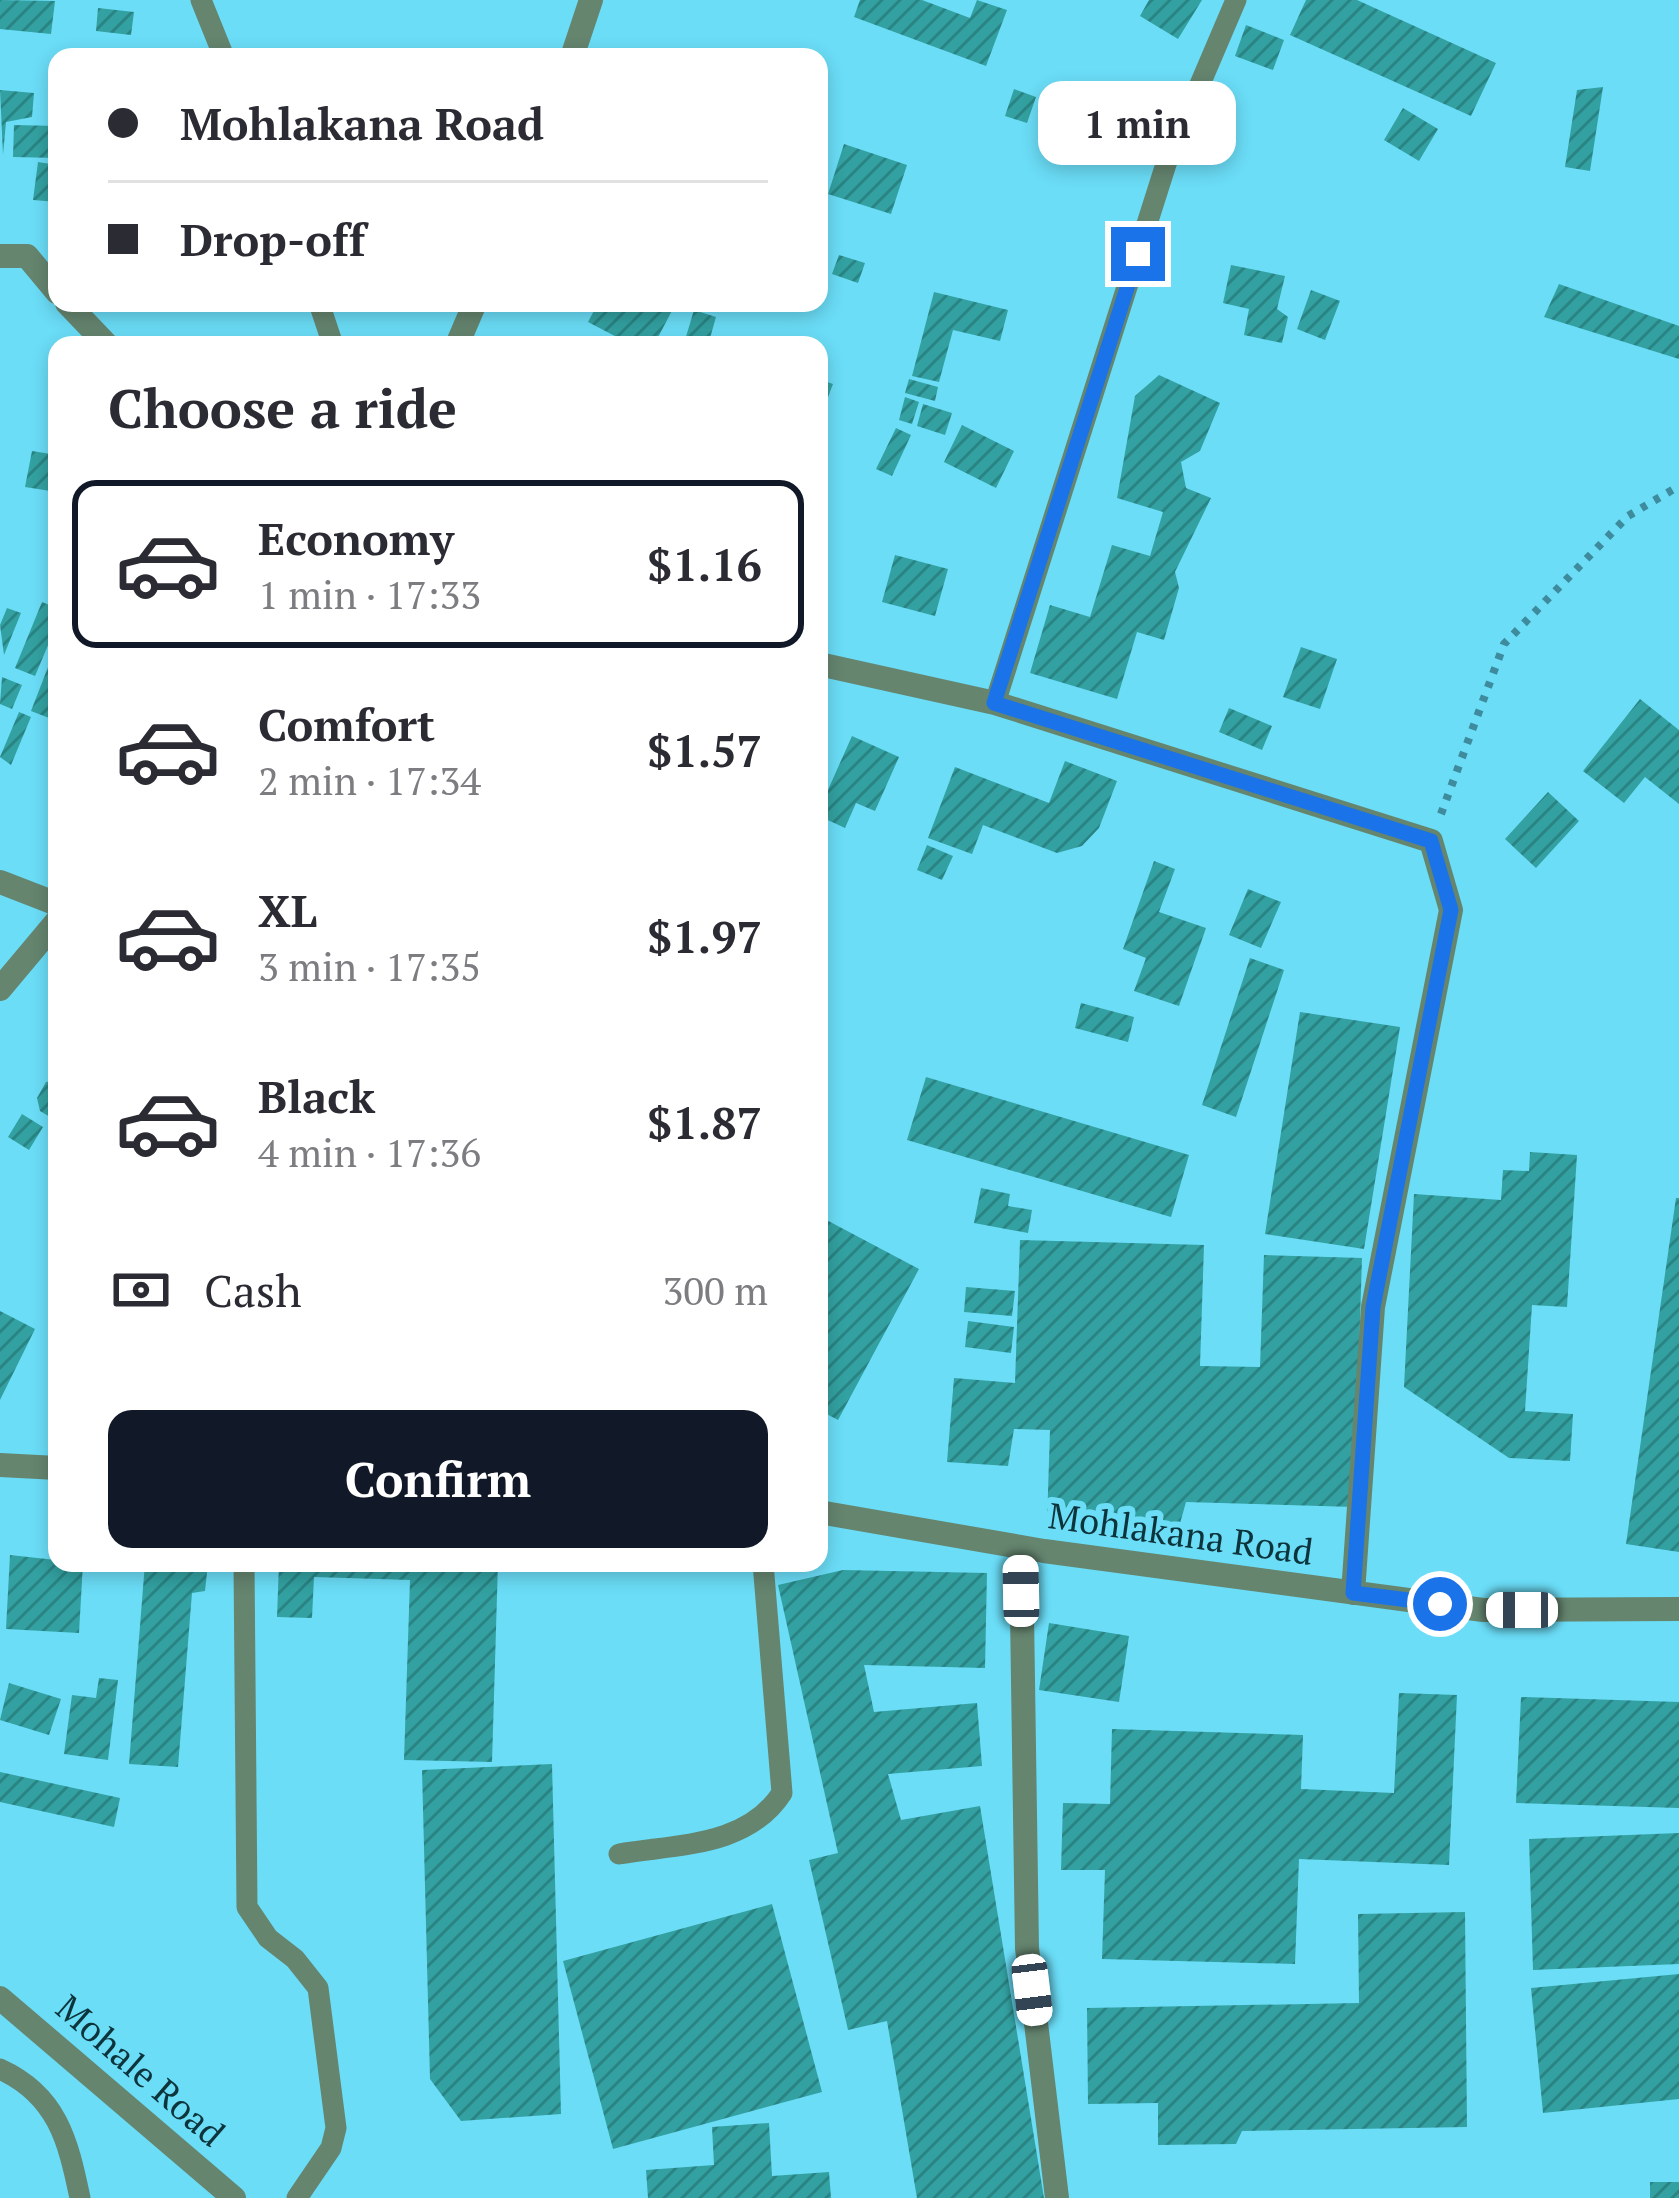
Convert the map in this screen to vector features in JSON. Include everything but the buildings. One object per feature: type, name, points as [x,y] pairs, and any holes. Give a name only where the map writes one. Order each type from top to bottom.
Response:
[{"type":"street","points":[[575,48],[591,0]]},
{"type":"street","points":[[0,256],[27,256],[48,281]]},
{"type":"street","points":[[75,312],[98,336]]},
{"type":"street","points":[[828,666],[994,703],[1431,841],[1451,910],[1373,1307],[1353,1593]]},
{"type":"street","points":[[0,882],[48,901]]},
{"type":"street","points":[[0,989],[48,932]]},
{"type":"street","points":[[0,1465],[48,1468]]},
{"type":"street","name":"Mohlakana Road","points":[[828,1514],[1021,1546],[1484,1610],[1679,1609]]},
{"type":"street","points":[[1021,1546],[1027,1948],[1057,2198]]},
{"type":"street","name":"Mohale Road","points":[[0,1998],[234,2198]]},
{"type":"lane","points":[[201,0],[220,48]]},
{"type":"lane","points":[[994,703],[1166,164],[1236,0]]},
{"type":"lane","points":[[244,1572],[247,1907],[268,1938],[296,1959],[318,1988],[336,2128],[331,2148],[297,2198]]},
{"type":"lane","points":[[620,1854],[740,1833],[766,1818],[782,1793],[764,1572]]},
{"type":"lane","points":[[0,2069],[30,2083],[64,2126],[80,2198]]},
{"type":"path","points":[[1431,841],[1504,644],[1628,516],[1679,486]]},
{"type":"route","points":[[1138,254],[994,703],[1431,841],[1451,910],[1373,1307],[1353,1593],[1440,1604]]}]
